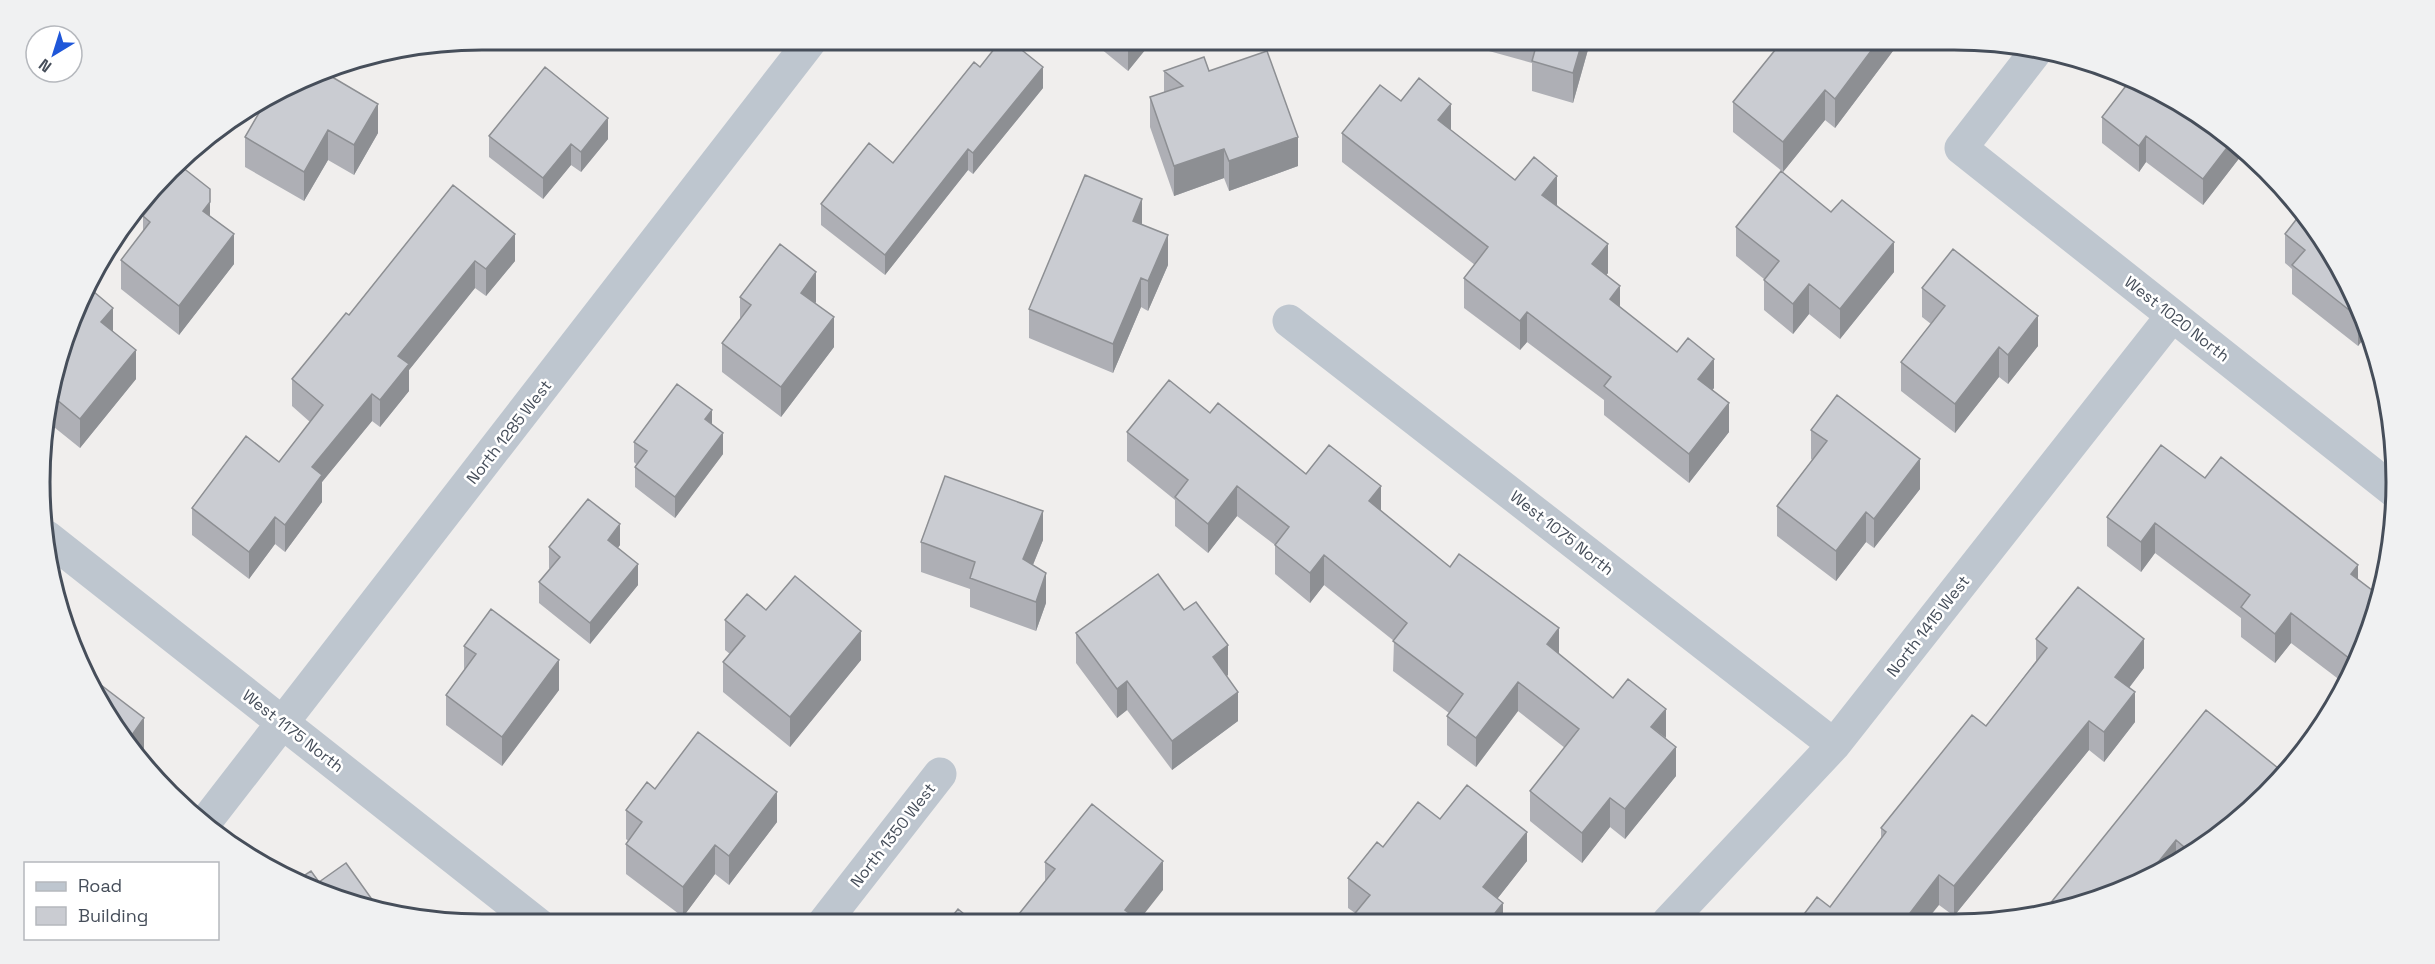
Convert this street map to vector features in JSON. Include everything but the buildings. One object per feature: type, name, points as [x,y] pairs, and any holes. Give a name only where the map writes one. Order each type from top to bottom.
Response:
[{"type":"street","name":"North 1285 West","points":[[209,817],[804,50]]},
{"type":"street","name":"West 1020 North","points":[[2031,57],[1960,148],[2172,316],[2386,475]]},
{"type":"street","name":"North 1415 West","points":[[1675,914],[1834,744],[2172,316]]},
{"type":"street","name":"West 1075 North","points":[[1289,321],[1834,744]]},
{"type":"street","name":"West 1175 North","points":[[54,543],[525,914]]},
{"type":"street","name":"North 1350 West","points":[[831,914],[940,774]]}]
